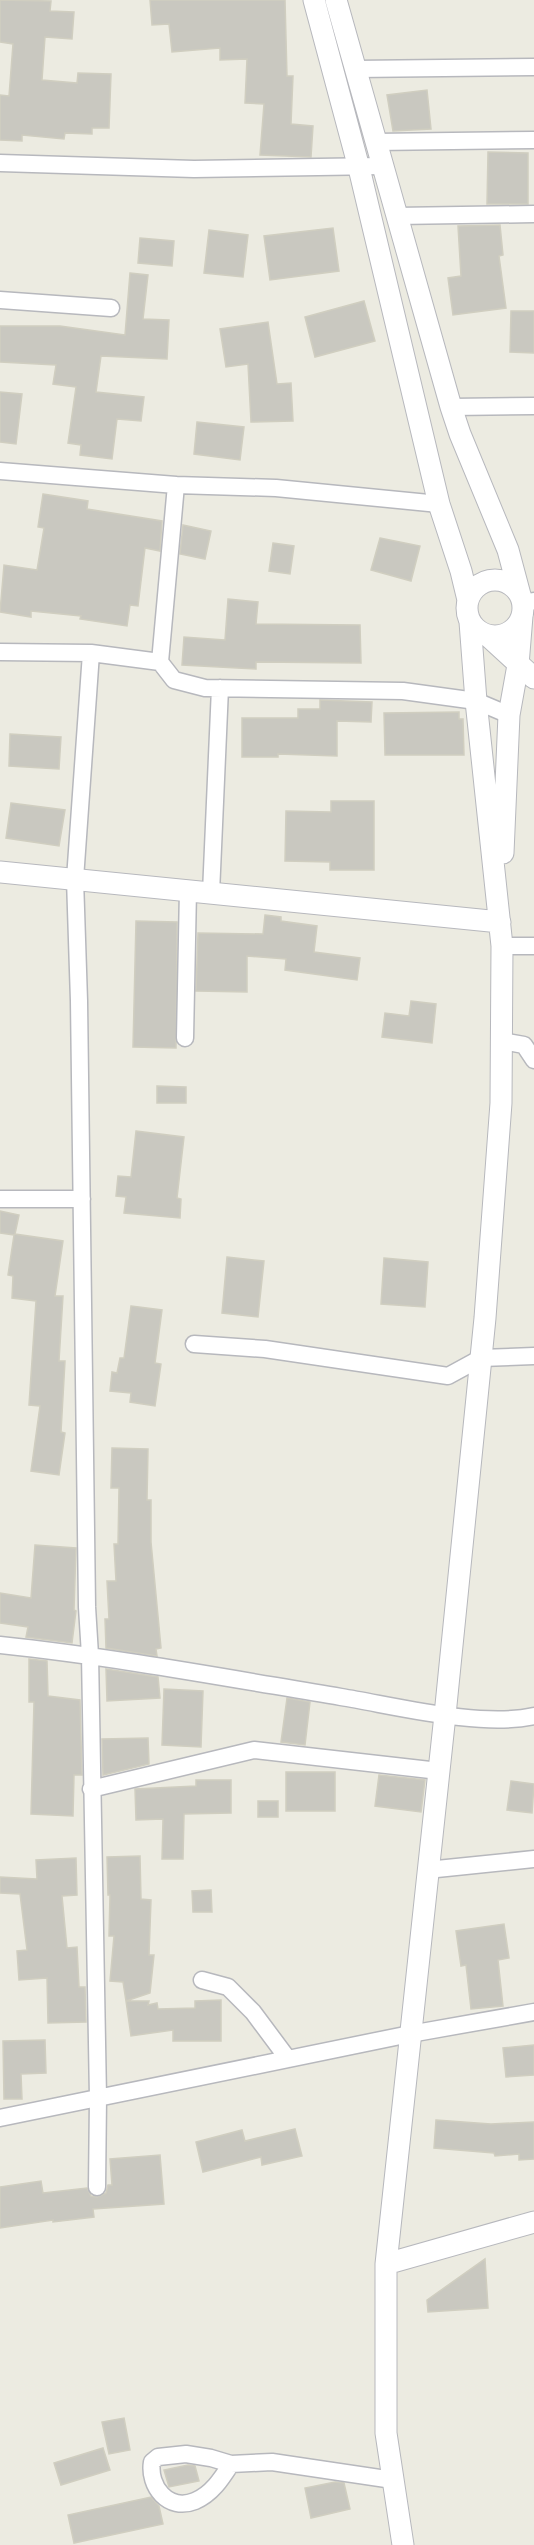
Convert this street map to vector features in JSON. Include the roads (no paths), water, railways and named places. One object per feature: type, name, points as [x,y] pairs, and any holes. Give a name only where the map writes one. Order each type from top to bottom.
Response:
[{"type":"street","points":[[314,0],[359,168],[439,504],[468,600],[467,611],[470,622],[502,946],[501,1103],[481,1358],[446,1715],[386,2264],[386,2433],[403,2545]]},
{"type":"street","points":[[336,0],[451,407],[508,550],[526,608],[526,671],[508,715],[500,922]]},
{"type":"street","points":[[355,69],[534,67]]},
{"type":"street","points":[[375,142],[534,140]]},
{"type":"street","points":[[0,163],[194,169],[382,166]]},
{"type":"street","points":[[396,216],[534,214]]},
{"type":"street","points":[[0,300],[111,308]]},
{"type":"street","points":[[451,407],[534,406]]},
{"type":"street","points":[[0,471],[176,485],[276,488],[439,504]]},
{"type":"street","points":[[176,485],[160,662],[174,680],[205,688],[403,691],[476,701],[508,715]]},
{"type":"street","points":[[468,600],[482,584],[492,580],[504,581],[513,587],[526,608]]},
{"type":"street","points":[[487,635],[498,636],[509,633],[517,626],[526,608]]},
{"type":"street","points":[[470,622],[526,671]]},
{"type":"street","points":[[0,652],[91,653],[160,662]]},
{"type":"street","points":[[91,653],[75,879],[98,2098],[97,2187]]},
{"type":"street","points":[[212,893],[220,688]]},
{"type":"street","points":[[0,872],[500,922]]},
{"type":"street","points":[[185,1038],[188,891]]},
{"type":"street","points":[[502,946],[534,946]]},
{"type":"street","points":[[501,1041],[524,1045],[534,1060]]},
{"type":"street","points":[[0,1199],[82,1199]]},
{"type":"street","points":[[194,1344],[265,1349],[448,1376],[481,1358],[534,1356]]},
{"type":"street","points":[[0,1645],[90,1655],[446,1715],[515,1720],[534,1716]]},
{"type":"street","points":[[91,1789],[254,1750],[439,1771]]},
{"type":"street","points":[[428,1870],[534,1859]]},
{"type":"street","points":[[202,1980],[228,1987],[253,2012],[288,2059]]},
{"type":"street","points":[[0,2118],[410,2034],[534,2012]]},
{"type":"street","points":[[386,2264],[534,2222]]},
{"type":"street","points":[[231,2464],[209,2492],[193,2502],[183,2503],[170,2501],[161,2494],[154,2486],[150,2472],[152,2462],[158,2457],[186,2454],[231,2464],[272,2462],[393,2480]]}]
